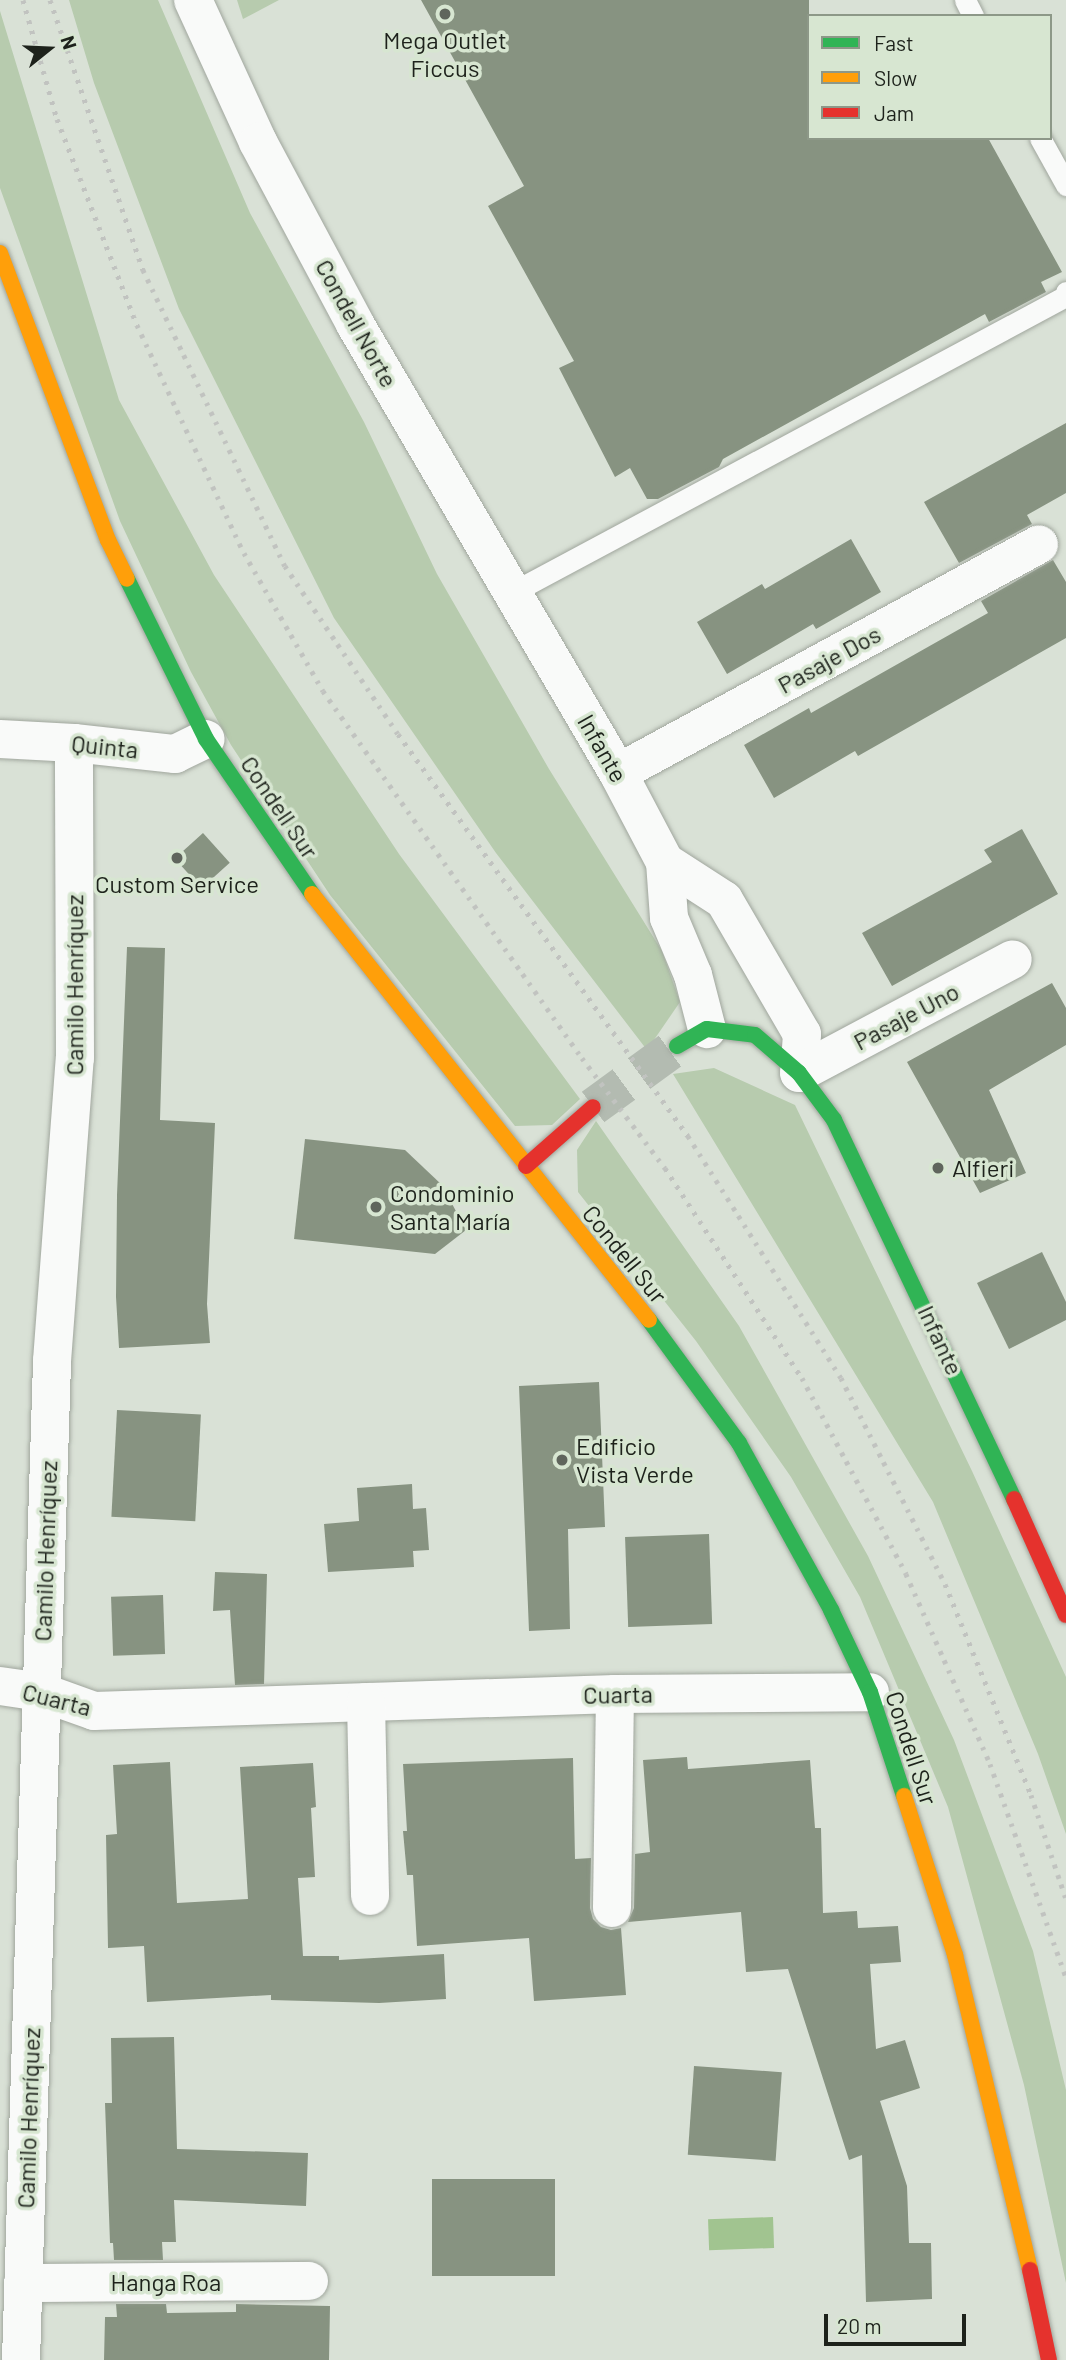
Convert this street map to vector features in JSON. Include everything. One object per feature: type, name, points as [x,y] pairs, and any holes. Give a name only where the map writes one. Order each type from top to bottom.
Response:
[{"type":"street","name":"Condell Norte","points":[[193,0],[258,142],[355,324],[538,636]]},
{"type":"street","name":"Condell Sur","points":[[0,253],[108,540],[206,739],[320,906],[668,1344],[739,1443],[831,1610],[870,1692],[955,1955],[1026,2249],[1049,2360]]},
{"type":"street","name":"Pasaje Dos","points":[[618,773],[1039,544]]},
{"type":"street","name":"Infante","points":[[538,636],[618,773],[665,862],[669,918],[693,975],[692,1037],[755,1035],[799,1073],[835,1120],[982,1428],[1066,1615]]},
{"type":"street","name":"Quinta","points":[[0,739],[74,743],[174,754],[206,739]]},
{"type":"street","name":"Camilo Henríquez","points":[[21,2360],[51,1361],[75,1058],[74,743]]},
{"type":"street","name":"Infante","points":[[665,862],[724,900],[802,1034],[799,1073]]},
{"type":"street","name":"Pasaje Uno","points":[[799,1073],[1013,959]]},
{"type":"street","points":[[526,1166],[593,1107]]},
{"type":"street","name":"Cuarta","points":[[0,1686],[41,1692],[94,1711],[615,1694],[870,1692]]},
{"type":"street","points":[[612,1908],[615,1694]]},
{"type":"street","points":[[366,1702],[370,1896]]},
{"type":"street","name":"Hanga Roa","points":[[23,2283],[309,2281]]},
{"type":"lane","points":[[1041,140],[1066,185]]},
{"type":"lane","points":[[513,593],[1066,296],[1066,292]]},
{"type":"shaded area","points":[[69,0],[158,0],[250,213],[364,422],[437,574],[549,769],[662,951],[680,1002],[647,1050],[496,853],[334,618],[179,309],[94,83]]},
{"type":"shaded area","points":[[237,0],[279,0],[243,19]]},
{"type":"shaded area","points":[[0,11],[119,400],[214,575],[399,854],[580,1099],[552,1125],[515,1126],[330,895],[231,745],[191,672],[120,521],[0,188]]},
{"type":"shaded area","points":[[714,1068],[795,1105],[972,1471],[1066,1677],[1066,1834],[1038,1754],[933,1502],[673,1074]]},
{"type":"shaded area","points":[[596,1121],[739,1326],[868,1556],[954,1740],[1033,1951],[1066,2090],[1066,2283],[1024,2085],[948,1807],[860,1597],[791,1477],[696,1341],[578,1192],[577,1150]]},
{"type":"shaded area","points":[[773,2217],[774,2248],[709,2250],[708,2219]]},
{"type":"building","points":[[421,0],[809,0],[807,140],[989,140],[1062,272],[1041,282],[1046,292],[989,322],[985,314],[723,459],[719,467],[658,499],[647,499],[630,468],[615,477],[559,368],[574,361],[488,206],[524,186]]},
{"type":"building","points":[[1066,423],[1066,493],[1027,515],[1032,524],[959,563],[924,502]]},
{"type":"building","points":[[851,539],[881,592],[816,629],[813,624],[727,674],[697,622],[762,584],[765,589]]},
{"type":"building","points":[[1053,560],[1066,582],[1066,638],[858,756],[855,751],[774,798],[744,745],[809,708],[811,713],[988,613],[981,601]]},
{"type":"building","points":[[1022,829],[1058,894],[892,986],[862,933],[992,862],[984,850]]},
{"type":"building","points":[[203,833],[230,863],[202,888],[175,858]]},
{"type":"building","points":[[127,947],[165,948],[160,1120],[215,1123],[207,1304],[210,1343],[119,1348],[116,1297],[117,1195]]},
{"type":"building","points":[[1052,983],[1066,1008],[1066,1045],[989,1090],[1026,1173],[980,1193],[907,1062]]},
{"type":"building","name":"Condominio Santa María","points":[[305,1139],[405,1150],[442,1185],[466,1230],[435,1254],[294,1239]]},
{"type":"building","points":[[1042,1252],[1066,1302],[1066,1320],[1009,1349],[977,1283]]},
{"type":"building","points":[[599,1382],[605,1527],[568,1529],[570,1629],[529,1631],[519,1386]]},
{"type":"building","points":[[117,1410],[201,1414],[195,1521],[111,1517]]},
{"type":"building","points":[[412,1484],[413,1509],[426,1508],[429,1550],[413,1551],[414,1567],[328,1572],[324,1524],[359,1521],[357,1488]]},
{"type":"building","points":[[709,1534],[712,1624],[628,1627],[625,1537]]},
{"type":"building","points":[[215,1572],[267,1574],[264,1684],[235,1685],[230,1610],[213,1611]]},
{"type":"building","points":[[163,1595],[165,1654],[113,1656],[111,1597]]},
{"type":"building","points":[[687,1757],[688,1769],[810,1760],[815,1828],[821,1828],[823,1913],[857,1911],[858,1928],[898,1926],[901,1962],[870,1964],[876,2049],[905,2040],[920,2088],[880,2101],[907,2186],[909,2243],[931,2243],[932,2299],[866,2302],[862,2155],[849,2160],[788,1969],[746,1972],[741,1912],[628,1922],[634,1908],[635,1854],[650,1852],[643,1760]]},
{"type":"building","points":[[573,1758],[575,1859],[591,1858],[590,1908],[593,1919],[601,1927],[611,1930],[621,1928],[626,1995],[534,2001],[529,1938],[417,1946],[413,1875],[407,1875],[403,1831],[407,1831],[403,1764]]},
{"type":"building","points":[[170,1762],[177,1903],[248,1899],[240,1767],[313,1763],[316,1807],[311,1808],[315,1877],[298,1878],[303,1956],[339,1956],[339,1960],[444,1954],[446,1999],[379,2003],[271,2000],[271,1995],[147,2002],[144,1946],[108,1948],[106,1835],[117,1834],[113,1765]]},
{"type":"building","points":[[174,2037],[177,2149],[308,2153],[306,2206],[174,2200],[176,2242],[162,2242],[163,2260],[114,2260],[113,2243],[110,2243],[105,2103],[112,2103],[111,2038]]},
{"type":"building","points":[[694,2066],[782,2072],[776,2161],[688,2155]]},
{"type":"building","points":[[432,2179],[555,2179],[555,2276],[432,2276]]},
{"type":"building","points":[[116,2304],[166,2304],[167,2313],[236,2312],[236,2304],[330,2306],[329,2360],[104,2360],[105,2317],[117,2317]]},
{"type":"tunnel","points":[[593,1107],[677,1046]]},
{"type":"railway","points":[[23,0],[57,119],[137,325],[244,553],[323,691],[582,1058],[665,1168],[802,1378],[906,1574],[990,1764],[1066,1977]]},
{"type":"railway","points":[[50,0],[143,270],[285,566],[398,734],[688,1136],[841,1378],[945,1584],[1031,1795],[1066,1899]]},
{"type":"traffic: fast","points":[[127,579],[206,739],[312,894]]},
{"type":"traffic: fast","points":[[677,1046],[707,1029],[755,1035],[799,1073],[834,1120],[1014,1499]]},
{"type":"traffic: fast","points":[[649,1320],[739,1443],[831,1610],[870,1692],[904,1796]]},
{"type":"traffic: slow","points":[[0,253],[108,540],[127,579]]},
{"type":"traffic: slow","points":[[312,894],[649,1320]]},
{"type":"traffic: slow","points":[[904,1796],[955,1955],[1030,2270]]},
{"type":"traffic: jam","points":[[526,1166],[593,1107]]},
{"type":"traffic: jam","points":[[1014,1499],[1066,1615]]},
{"type":"traffic: jam","points":[[1030,2270],[1049,2360]]},
{"type":"place","name":"Mega Outlet Ficcus","points":[[445,14]]},
{"type":"place","name":"Custom Service","points":[[177,858]]},
{"type":"place","name":"Alfieri","points":[[938,1168]]},
{"type":"place","name":"Condominio Santa María","points":[[376,1207]]},
{"type":"place","name":"Edificio Vista Verde","points":[[562,1460]]}]
